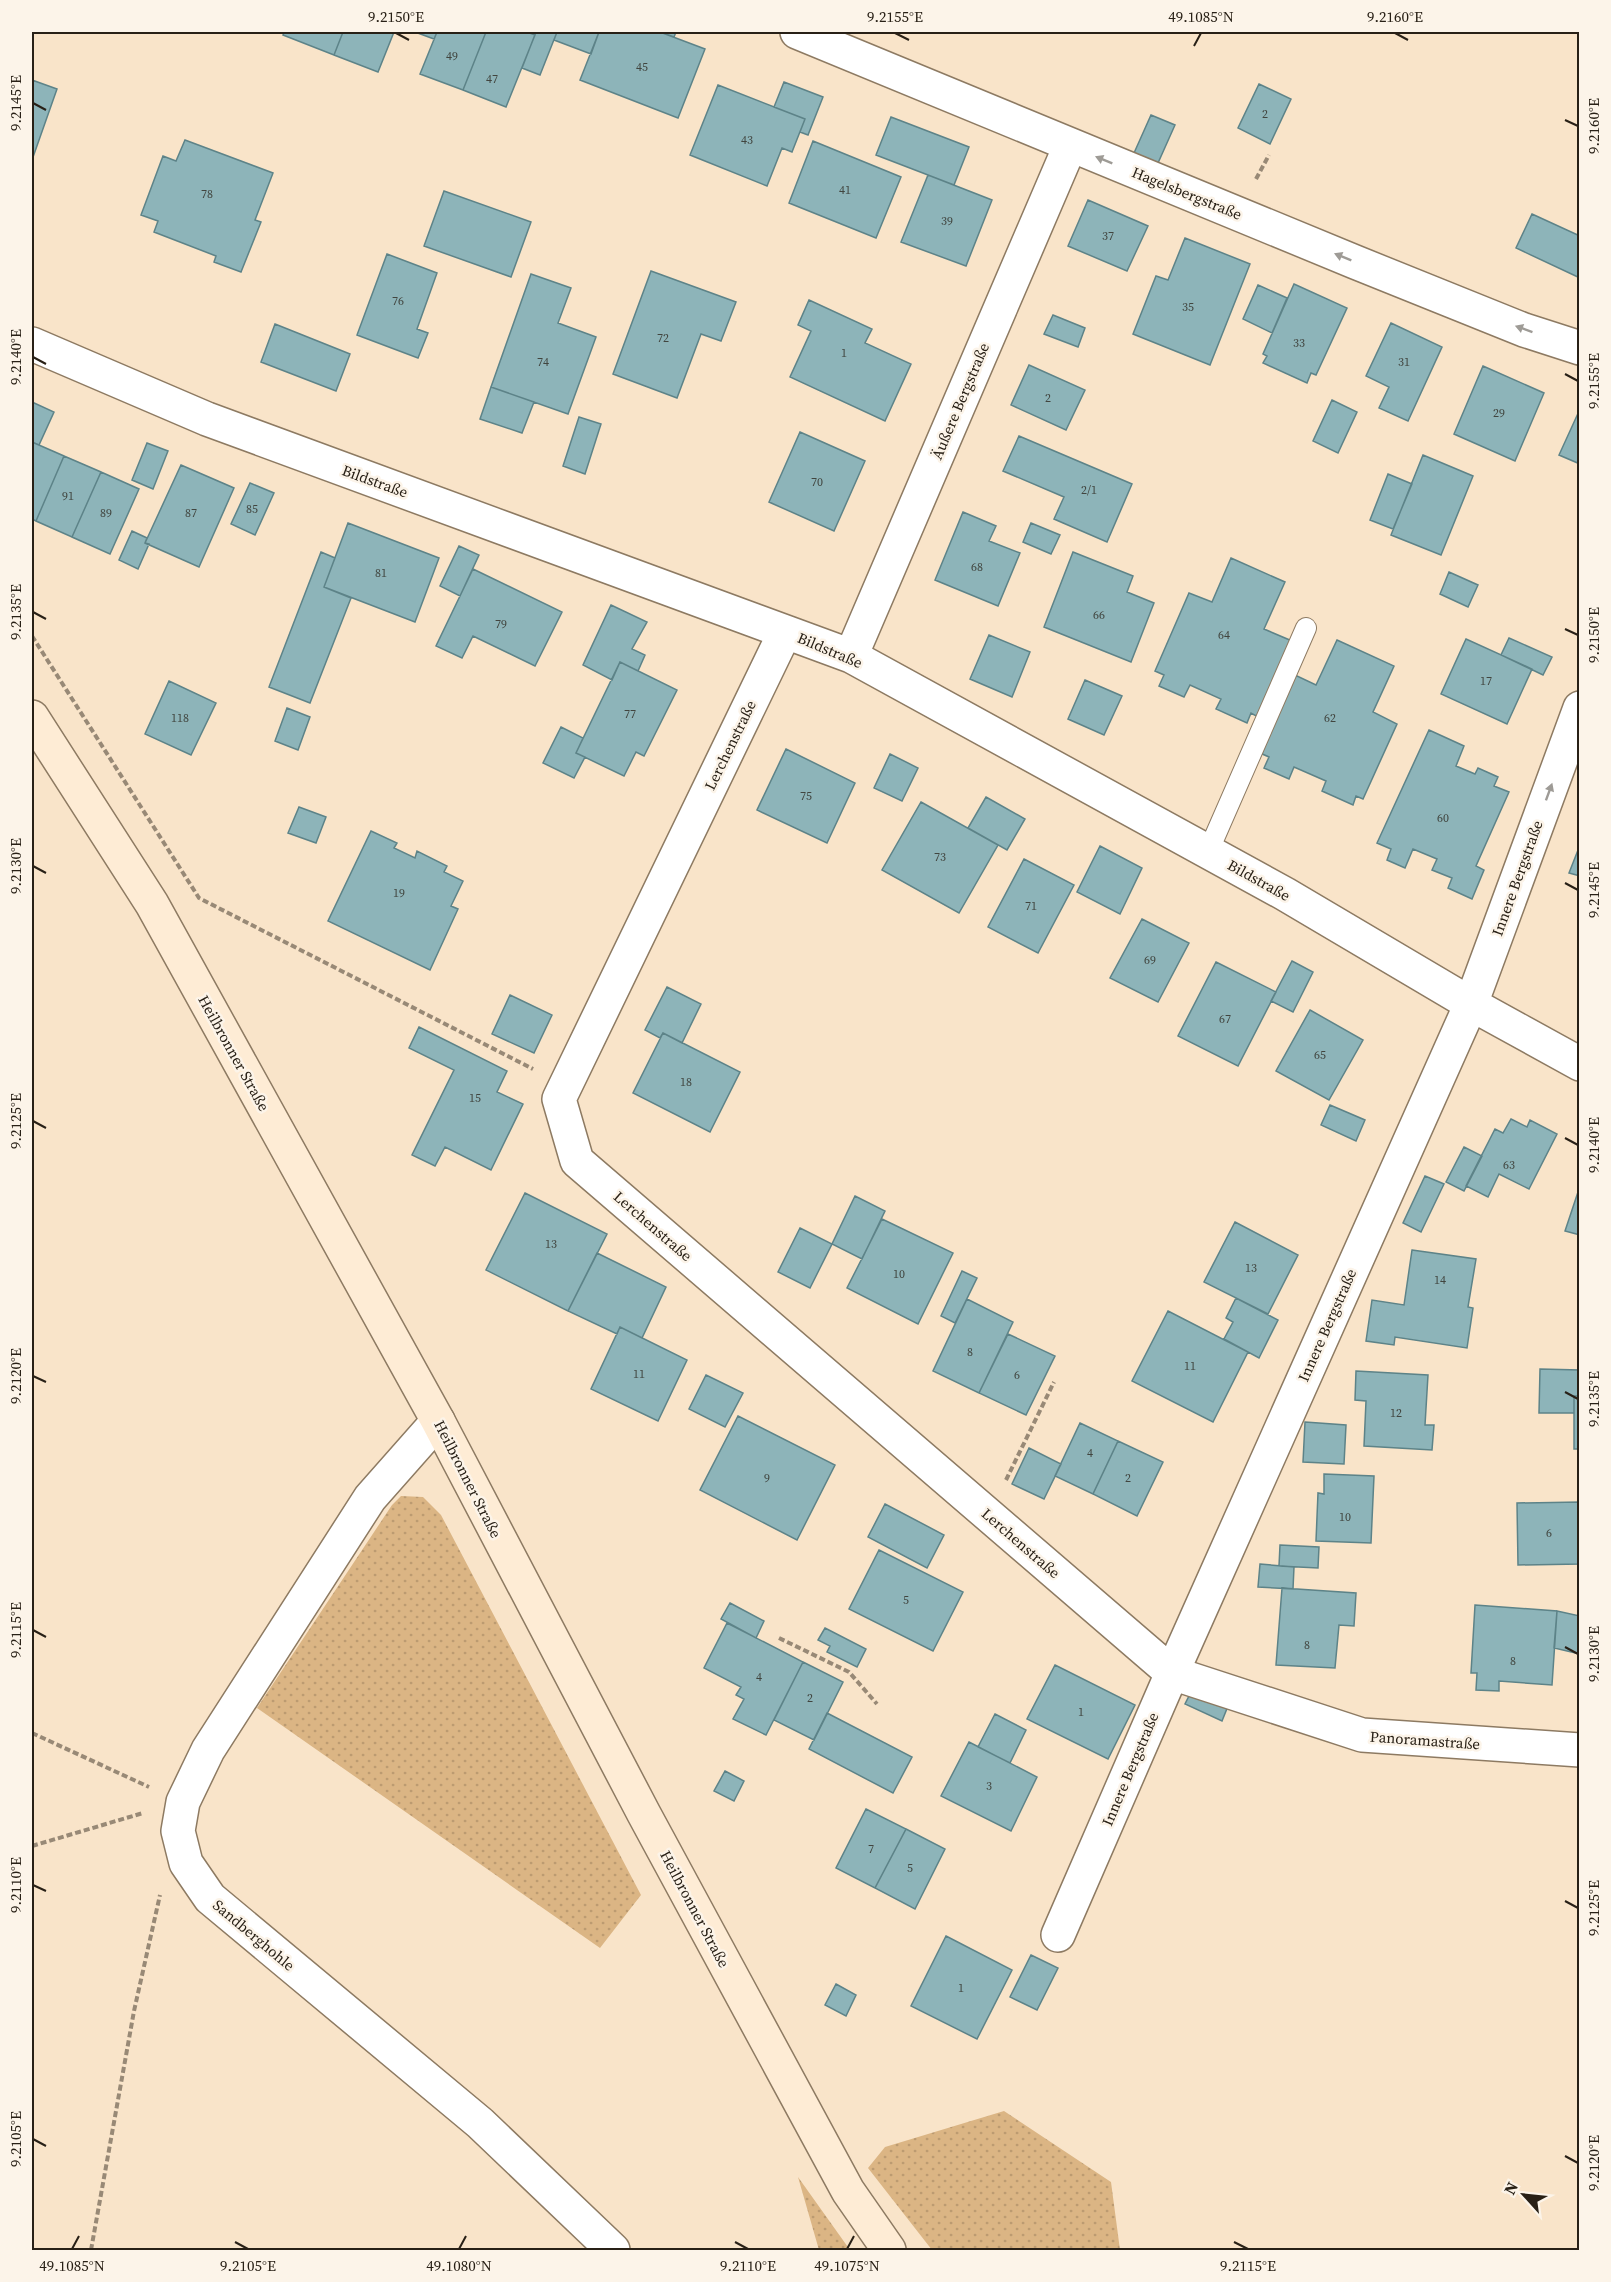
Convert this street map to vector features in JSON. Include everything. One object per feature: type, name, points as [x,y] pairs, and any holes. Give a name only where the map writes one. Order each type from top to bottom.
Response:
[{"type":"main road","name":"Heilbronner Straße","points":[[32,717],[152,904],[438,1421],[622,1772],[848,2191],[889,2250]]},
{"type":"street","name":"Hagelsbergstraße","points":[[797,32],[1070,146],[1514,325],[1580,348]]},
{"type":"street","name":"Äußere Bergstraße","points":[[851,656],[1070,146]]},
{"type":"street","name":"Bildstraße","points":[[32,344],[207,419],[851,656],[1285,894],[1471,1004],[1580,1064]]},
{"type":"street","name":"Lerchenstraße","points":[[785,632],[559,1099],[577,1161],[1172,1673]]},
{"type":"street","name":"Innere Bergstraße","points":[[1058,1935],[1172,1673],[1471,1004],[1580,708]]},
{"type":"street","name":"Sandberghohle","points":[[438,1421],[370,1498],[207,1750],[183,1802],[178,1831],[186,1863],[210,1898],[480,2123],[613,2250]]},
{"type":"street","name":"Panoramastraße","points":[[1172,1673],[1362,1735],[1580,1750]]},
{"type":"lane","points":[[1208,852],[1306,628]]},
{"type":"path","points":[[32,636],[200,898],[565,1085]]},
{"type":"path","points":[[989,1515],[1054,1382]]},
{"type":"path","points":[[779,1638],[849,1672],[877,1704]]},
{"type":"path","points":[[32,1733],[150,1787]]},
{"type":"path","points":[[32,1846],[183,1802]]},
{"type":"path","points":[[91,2250],[134,2011],[161,1889]]},
{"type":"shaded area","points":[[401,1496],[423,1497],[441,1515],[641,1895],[600,1948],[257,1708],[392,1505]]},
{"type":"shaded area","points":[[1004,2111],[1111,2182],[1120,2250],[932,2250],[868,2168],[885,2147]]},
{"type":"shaded area","points":[[798,2177],[850,2250],[819,2250]]},
{"type":"building","points":[[284,32],[343,32],[334,55],[283,35]]},
{"type":"building","points":[[343,32],[394,32],[378,72],[334,55]]},
{"type":"building","points":[[415,32],[437,32],[434,39]]},
{"type":"building","points":[[437,32],[486,32],[463,90],[420,74]]},
{"type":"building","points":[[486,32],[527,32],[535,35],[506,107],[463,90]]},
{"type":"building","points":[[536,32],[557,32],[540,75],[522,68]]},
{"type":"building","points":[[557,32],[599,32],[591,54],[554,40]]},
{"type":"building","points":[[599,32],[660,32],[705,49],[678,118],[580,80]]},
{"type":"building","points":[[660,32],[676,32],[674,37]]},
{"type":"building","points":[[32,80],[57,89],[32,160]]},
{"type":"building","points":[[784,82],[823,97],[808,135],[800,132],[805,119],[774,107]]},
{"type":"building","points":[[1259,84],[1291,99],[1270,144],[1238,128]]},
{"type":"building","points":[[718,85],[805,119],[792,152],[782,148],[767,186],[690,155]]},
{"type":"building","points":[[1151,115],[1175,125],[1158,163],[1134,153]]},
{"type":"building","points":[[891,117],[969,147],[954,185],[876,155]]},
{"type":"building","points":[[185,140],[273,173],[255,220],[261,222],[241,272],[214,262],[216,256],[154,232],[158,221],[141,215],[163,156],[176,161]]},
{"type":"building","points":[[813,141],[901,177],[876,238],[789,203]]},
{"type":"building","points":[[928,175],[992,200],[966,266],[901,242]]},
{"type":"building","points":[[444,191],[531,222],[511,277],[424,246]]},
{"type":"building","points":[[1088,200],[1148,226],[1127,271],[1068,246]]},
{"type":"building","points":[[1532,214],[1580,236],[1580,278],[1516,248]]},
{"type":"building","points":[[1185,238],[1250,264],[1210,365],[1133,334],[1156,276],[1168,280]]},
{"type":"building","points":[[387,254],[437,273],[417,329],[428,333],[418,358],[357,335]]},
{"type":"building","points":[[651,271],[736,302],[721,341],[701,334],[677,398],[613,374]]},
{"type":"building","points":[[531,274],[571,288],[558,323],[596,337],[568,414],[491,387]]},
{"type":"building","points":[[1294,284],[1347,308],[1316,375],[1311,373],[1307,383],[1263,363],[1267,356],[1263,354]]},
{"type":"building","points":[[1258,285],[1287,298],[1272,333],[1243,319]]},
{"type":"building","points":[[809,300],[872,329],[865,343],[911,364],[885,421],[790,377],[811,331],[798,325]]},
{"type":"building","points":[[1053,315],[1085,328],[1078,347],[1044,334]]},
{"type":"building","points":[[1391,323],[1442,347],[1408,421],[1379,408],[1389,387],[1366,376]]},
{"type":"building","points":[[275,324],[350,354],[336,391],[261,362]]},
{"type":"building","points":[[1029,365],[1085,390],[1066,430],[1011,405]]},
{"type":"building","points":[[1483,366],[1544,393],[1515,461],[1454,434]]},
{"type":"building","points":[[491,387],[534,402],[522,433],[480,419]]},
{"type":"building","points":[[1332,400],[1357,412],[1338,453],[1313,441]]},
{"type":"building","points":[[32,402],[54,412],[39,445],[32,442]]},
{"type":"building","points":[[1580,409],[1580,464],[1559,455]]},
{"type":"building","points":[[579,417],[601,424],[585,474],[563,466]]},
{"type":"building","points":[[800,432],[865,461],[834,531],[769,502]]},
{"type":"building","points":[[1019,436],[1132,484],[1107,542],[1054,519],[1064,497],[1003,471]]},
{"type":"building","points":[[32,442],[64,456],[36,521],[32,519]]},
{"type":"building","points":[[147,443],[168,451],[153,489],[132,480]]},
{"type":"building","points":[[1423,455],[1473,476],[1441,555],[1391,535]]},
{"type":"building","points":[[64,456],[101,472],[72,537],[36,521]]},
{"type":"building","points":[[181,465],[234,488],[199,567],[145,543]]},
{"type":"building","points":[[101,472],[139,489],[110,554],[72,537]]},
{"type":"building","points":[[1388,474],[1412,484],[1393,529],[1370,520]]},
{"type":"building","points":[[250,483],[274,493],[255,535],[231,524]]},
{"type":"building","points":[[963,512],[996,526],[989,541],[1020,553],[998,606],[935,580]]},
{"type":"building","points":[[348,523],[439,558],[415,622],[324,587]]},
{"type":"building","points":[[1031,523],[1060,535],[1051,554],[1023,542]]},
{"type":"building","points":[[132,531],[147,538],[145,543],[149,544],[138,569],[119,560]]},
{"type":"building","points":[[459,546],[479,555],[460,596],[440,586]]},
{"type":"building","points":[[321,552],[335,558],[324,587],[351,598],[310,703],[269,687]]},
{"type":"building","points":[[1073,552],[1133,576],[1127,592],[1154,603],[1131,662],[1044,627]]},
{"type":"building","points":[[1231,558],[1285,582],[1264,629],[1292,641],[1258,717],[1251,713],[1247,723],[1216,709],[1221,699],[1190,685],[1184,697],[1159,686],[1164,675],[1155,671],[1189,593],[1212,602]]},
{"type":"building","points":[[473,569],[562,612],[535,666],[473,636],[462,658],[436,646]]},
{"type":"building","points":[[1449,572],[1478,585],[1468,607],[1440,594]]},
{"type":"building","points":[[611,605],[647,622],[632,649],[645,655],[638,671],[620,662],[612,680],[583,665]]},
{"type":"building","points":[[989,635],[1030,652],[1012,697],[970,679]]},
{"type":"building","points":[[1509,638],[1552,657],[1543,675],[1501,655]]},
{"type":"building","points":[[1466,639],[1532,669],[1507,724],[1441,694]]},
{"type":"building","points":[[1337,640],[1394,666],[1373,712],[1397,724],[1363,799],[1356,796],[1353,805],[1322,791],[1326,781],[1294,767],[1289,779],[1264,768],[1269,757],[1260,753],[1295,675],[1316,685]]},
{"type":"building","points":[[620,662],[677,690],[644,756],[636,752],[624,776],[576,753]]},
{"type":"building","points":[[1085,680],[1122,696],[1104,735],[1068,719]]},
{"type":"building","points":[[169,681],[216,703],[191,755],[145,734]]},
{"type":"building","points":[[287,708],[310,717],[298,750],[275,741]]},
{"type":"building","points":[[561,727],[583,738],[576,753],[585,757],[574,778],[543,763]]},
{"type":"building","points":[[1429,730],[1464,746],[1456,766],[1475,774],[1478,768],[1498,777],[1494,786],[1509,792],[1476,866],[1484,870],[1472,899],[1448,888],[1452,878],[1432,870],[1437,859],[1413,849],[1405,868],[1387,860],[1391,849],[1377,843]]},
{"type":"building","points":[[786,749],[855,783],[827,843],[757,810]]},
{"type":"building","points":[[890,754],[918,768],[902,801],[874,788]]},
{"type":"building","points":[[986,797],[1025,819],[1007,850],[968,828]]},
{"type":"building","points":[[921,802],[998,845],[959,913],[882,870]]},
{"type":"building","points":[[299,807],[326,817],[316,843],[288,833]]},
{"type":"building","points":[[371,831],[397,843],[394,848],[415,858],[417,851],[447,866],[444,872],[463,881],[451,906],[458,909],[430,970],[328,921]]},
{"type":"building","points":[[1580,845],[1580,876],[1569,873]]},
{"type":"building","points":[[1100,846],[1142,868],[1120,914],[1077,892]]},
{"type":"building","points":[[1024,859],[1074,885],[1038,953],[988,927]]},
{"type":"building","points":[[1142,919],[1189,943],[1158,1002],[1110,978]]},
{"type":"building","points":[[1292,961],[1313,972],[1293,1012],[1271,1001]]},
{"type":"building","points":[[1216,962],[1276,992],[1238,1066],[1178,1036]]},
{"type":"building","points":[[667,987],[701,1004],[682,1043],[663,1033],[660,1038],[645,1030]]},
{"type":"building","points":[[510,995],[552,1015],[534,1053],[492,1034]]},
{"type":"building","points":[[1310,1010],[1363,1040],[1329,1100],[1276,1071]]},
{"type":"building","points":[[419,1027],[507,1071],[497,1092],[523,1104],[491,1170],[445,1147],[435,1166],[412,1155],[454,1070],[409,1048]]},
{"type":"building","points":[[663,1033],[740,1072],[710,1132],[633,1093]]},
{"type":"building","points":[[1330,1105],[1365,1120],[1356,1141],[1321,1125]]},
{"type":"building","points":[[1511,1119],[1527,1127],[1530,1120],[1557,1134],[1529,1189],[1499,1174],[1488,1197],[1466,1186],[1495,1129],[1503,1133]]},
{"type":"building","points":[[1464,1147],[1482,1156],[1464,1191],[1446,1182]]},
{"type":"building","points":[[1425,1176],[1444,1184],[1421,1232],[1403,1223]]},
{"type":"building","points":[[1580,1186],[1580,1235],[1565,1231]]},
{"type":"building","points":[[525,1193],[607,1234],[568,1311],[486,1270]]},
{"type":"building","points":[[855,1196],[885,1211],[862,1259],[832,1244]]},
{"type":"building","points":[[882,1219],[953,1253],[918,1324],[847,1288]]},
{"type":"building","points":[[1235,1222],[1298,1255],[1268,1314],[1204,1282]]},
{"type":"building","points":[[800,1228],[832,1244],[810,1288],[778,1272]]},
{"type":"building","points":[[1412,1250],[1476,1259],[1468,1307],[1473,1308],[1467,1348],[1395,1337],[1394,1345],[1366,1341],[1372,1300],[1404,1305]]},
{"type":"building","points":[[597,1253],[666,1287],[642,1338],[620,1327],[617,1334],[568,1311]]},
{"type":"building","points":[[962,1271],[977,1278],[955,1323],[941,1316]]},
{"type":"building","points":[[1236,1298],[1278,1320],[1259,1358],[1224,1339],[1233,1322],[1226,1318]]},
{"type":"building","points":[[967,1299],[1013,1322],[979,1393],[933,1371]]},
{"type":"building","points":[[1168,1311],[1248,1352],[1213,1422],[1132,1381]]},
{"type":"building","points":[[620,1327],[687,1360],[658,1421],[591,1389]]},
{"type":"building","points":[[1008,1334],[1055,1356],[1026,1415],[979,1393]]},
{"type":"building","points":[[1540,1369],[1580,1370],[1580,1396],[1574,1396],[1574,1413],[1539,1413]]},
{"type":"building","points":[[1356,1371],[1428,1375],[1425,1425],[1434,1425],[1432,1450],[1364,1446],[1366,1401],[1355,1400]]},
{"type":"building","points":[[706,1375],[743,1393],[725,1427],[689,1409]]},
{"type":"building","points":[[1574,1396],[1580,1396],[1580,1449],[1574,1449]]},
{"type":"building","points":[[738,1416],[835,1465],[797,1540],[700,1490]]},
{"type":"building","points":[[1305,1422],[1346,1425],[1344,1464],[1303,1462]]},
{"type":"building","points":[[1080,1423],[1118,1441],[1093,1494],[1055,1476]]},
{"type":"building","points":[[1118,1441],[1163,1462],[1137,1516],[1093,1494]]},
{"type":"building","points":[[1029,1448],[1061,1464],[1044,1499],[1012,1484]]},
{"type":"building","points":[[1324,1474],[1374,1476],[1371,1543],[1316,1541],[1318,1493],[1324,1494]]},
{"type":"building","points":[[1580,1502],[1580,1564],[1518,1565],[1517,1503]]},
{"type":"building","points":[[885,1504],[944,1535],[927,1568],[868,1537]]},
{"type":"building","points":[[1280,1545],[1319,1547],[1318,1568],[1279,1566]]},
{"type":"building","points":[[879,1550],[963,1592],[933,1651],[849,1609]]},
{"type":"building","points":[[1260,1564],[1294,1567],[1293,1589],[1258,1587]]},
{"type":"building","points":[[1282,1588],[1356,1593],[1354,1626],[1339,1625],[1335,1668],[1276,1665]]},
{"type":"building","points":[[730,1603],[764,1621],[756,1638],[721,1619]]},
{"type":"building","points":[[1475,1605],[1557,1611],[1552,1685],[1499,1681],[1499,1691],[1476,1690],[1477,1673],[1471,1673]]},
{"type":"building","points":[[1557,1611],[1580,1616],[1580,1654],[1554,1648]]},
{"type":"building","points":[[727,1623],[803,1662],[766,1735],[733,1719],[744,1699],[736,1695],[741,1687],[704,1668]]},
{"type":"building","points":[[825,1628],[866,1649],[857,1667],[827,1652],[830,1646],[818,1640]]},
{"type":"building","points":[[803,1662],[843,1682],[814,1740],[774,1720]]},
{"type":"building","points":[[1055,1665],[1135,1705],[1108,1759],[1027,1719]]},
{"type":"building","points":[[1195,1684],[1230,1701],[1222,1721],[1185,1704]]},
{"type":"building","points":[[827,1713],[912,1757],[893,1793],[809,1749]]},
{"type":"building","points":[[995,1714],[1026,1730],[1010,1763],[978,1747]]},
{"type":"building","points":[[969,1742],[1037,1777],[1011,1831],[941,1796]]},
{"type":"building","points":[[725,1771],[744,1781],[734,1801],[714,1791]]},
{"type":"building","points":[[866,1809],[906,1829],[875,1888],[836,1868]]},
{"type":"building","points":[[906,1829],[945,1849],[915,1909],[875,1888]]},
{"type":"building","points":[[946,1936],[1012,1970],[977,2039],[911,2006]]},
{"type":"building","points":[[1031,1955],[1058,1968],[1037,2010],[1010,1997]]},
{"type":"building","points":[[836,1984],[856,1995],[846,2016],[825,2005]]}]
